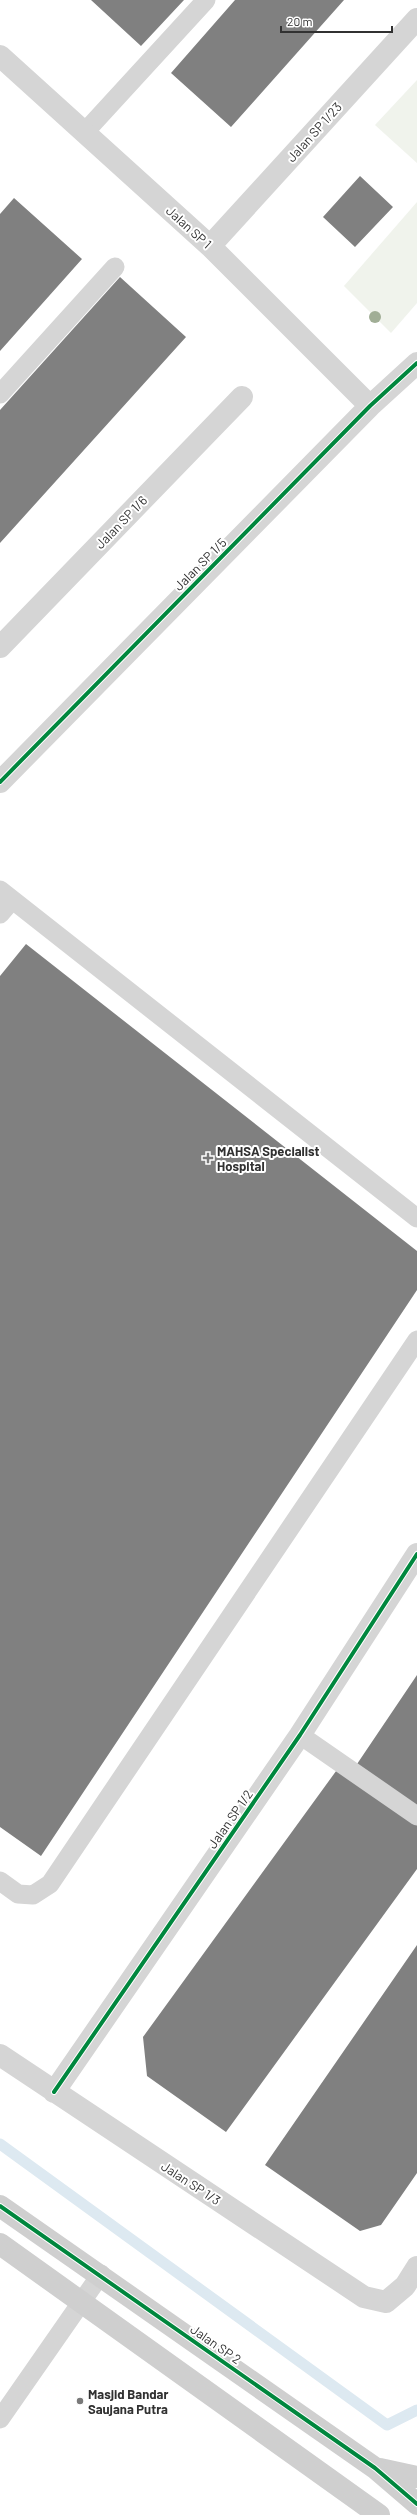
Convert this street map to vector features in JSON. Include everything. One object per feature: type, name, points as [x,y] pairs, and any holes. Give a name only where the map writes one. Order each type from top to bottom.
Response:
[{"type":"street","name":"Jalan SP 1/23","points":[[210,246],[417,19]]},
{"type":"street","name":"Jalan SP 1","points":[[0,56],[210,246],[370,406]]},
{"type":"street","name":"Jalan SP 1/5","points":[[0,782],[370,406],[417,363]]},
{"type":"street","name":"Jalan SP 1/6","points":[[0,647],[242,397]]},
{"type":"street","name":"Jalan SP 1/2","points":[[54,2092],[300,1735],[417,1554]]},
{"type":"street","name":"Jalan SP 1/3","points":[[0,2055],[364,2297],[386,2302],[404,2286],[417,2267]]},
{"type":"street","name":"Jalan SP 2","points":[[0,2206],[101,2274],[375,2468],[417,2504]]},
{"type":"street","points":[[0,2244],[82,2302],[362,2507],[379,2515]]},
{"type":"street","points":[[375,2468],[417,2477]]},
{"type":"lane","points":[[84,133],[206,0]]},
{"type":"lane","points":[[0,394],[115,267]]},
{"type":"lane","points":[[0,914],[6,895],[417,1218]]},
{"type":"lane","points":[[0,1881],[18,1894],[33,1895],[50,1884],[417,1340]]},
{"type":"lane","points":[[300,1735],[417,1816]]},
{"type":"lane","points":[[0,2419],[101,2274]]},
{"type":"shaded area","points":[[417,80],[417,163],[375,125]]},
{"type":"shaded area","points":[[417,202],[417,303],[391,333],[344,286]]},
{"type":"building","points":[[91,0],[184,0],[141,46]]},
{"type":"building","points":[[235,0],[344,0],[231,127],[171,73]]},
{"type":"building","points":[[360,176],[393,207],[355,247],[323,217]]},
{"type":"building","points":[[14,198],[82,259],[0,351],[0,214]]},
{"type":"building","points":[[120,277],[186,337],[0,543],[0,410]]},
{"type":"building","points":[[26,944],[417,1251],[417,1290],[41,1856],[0,1827],[0,976]]},
{"type":"building","points":[[417,1675],[417,1809],[355,1767]]},
{"type":"building","points":[[339,1767],[417,1824],[417,1869],[226,2132],[147,2076],[143,2037]]},
{"type":"building","points":[[417,1945],[417,2173],[381,2225],[360,2231],[265,2165]]},
{"type":"waterway","points":[[0,2144],[387,2425],[417,2410]]},
{"type":"cycle path","points":[[0,782],[370,406],[417,363]]},
{"type":"cycle path","points":[[54,2092],[300,1735],[417,1554]]},
{"type":"cycle path","points":[[0,2206],[375,2468],[417,2504]]},
{"type":"place","name":"MAHSA Specialist Hospital","points":[[208,1158]]},
{"type":"place","name":"Masjid Bandar Saujana Putra","points":[[80,2401]]}]
